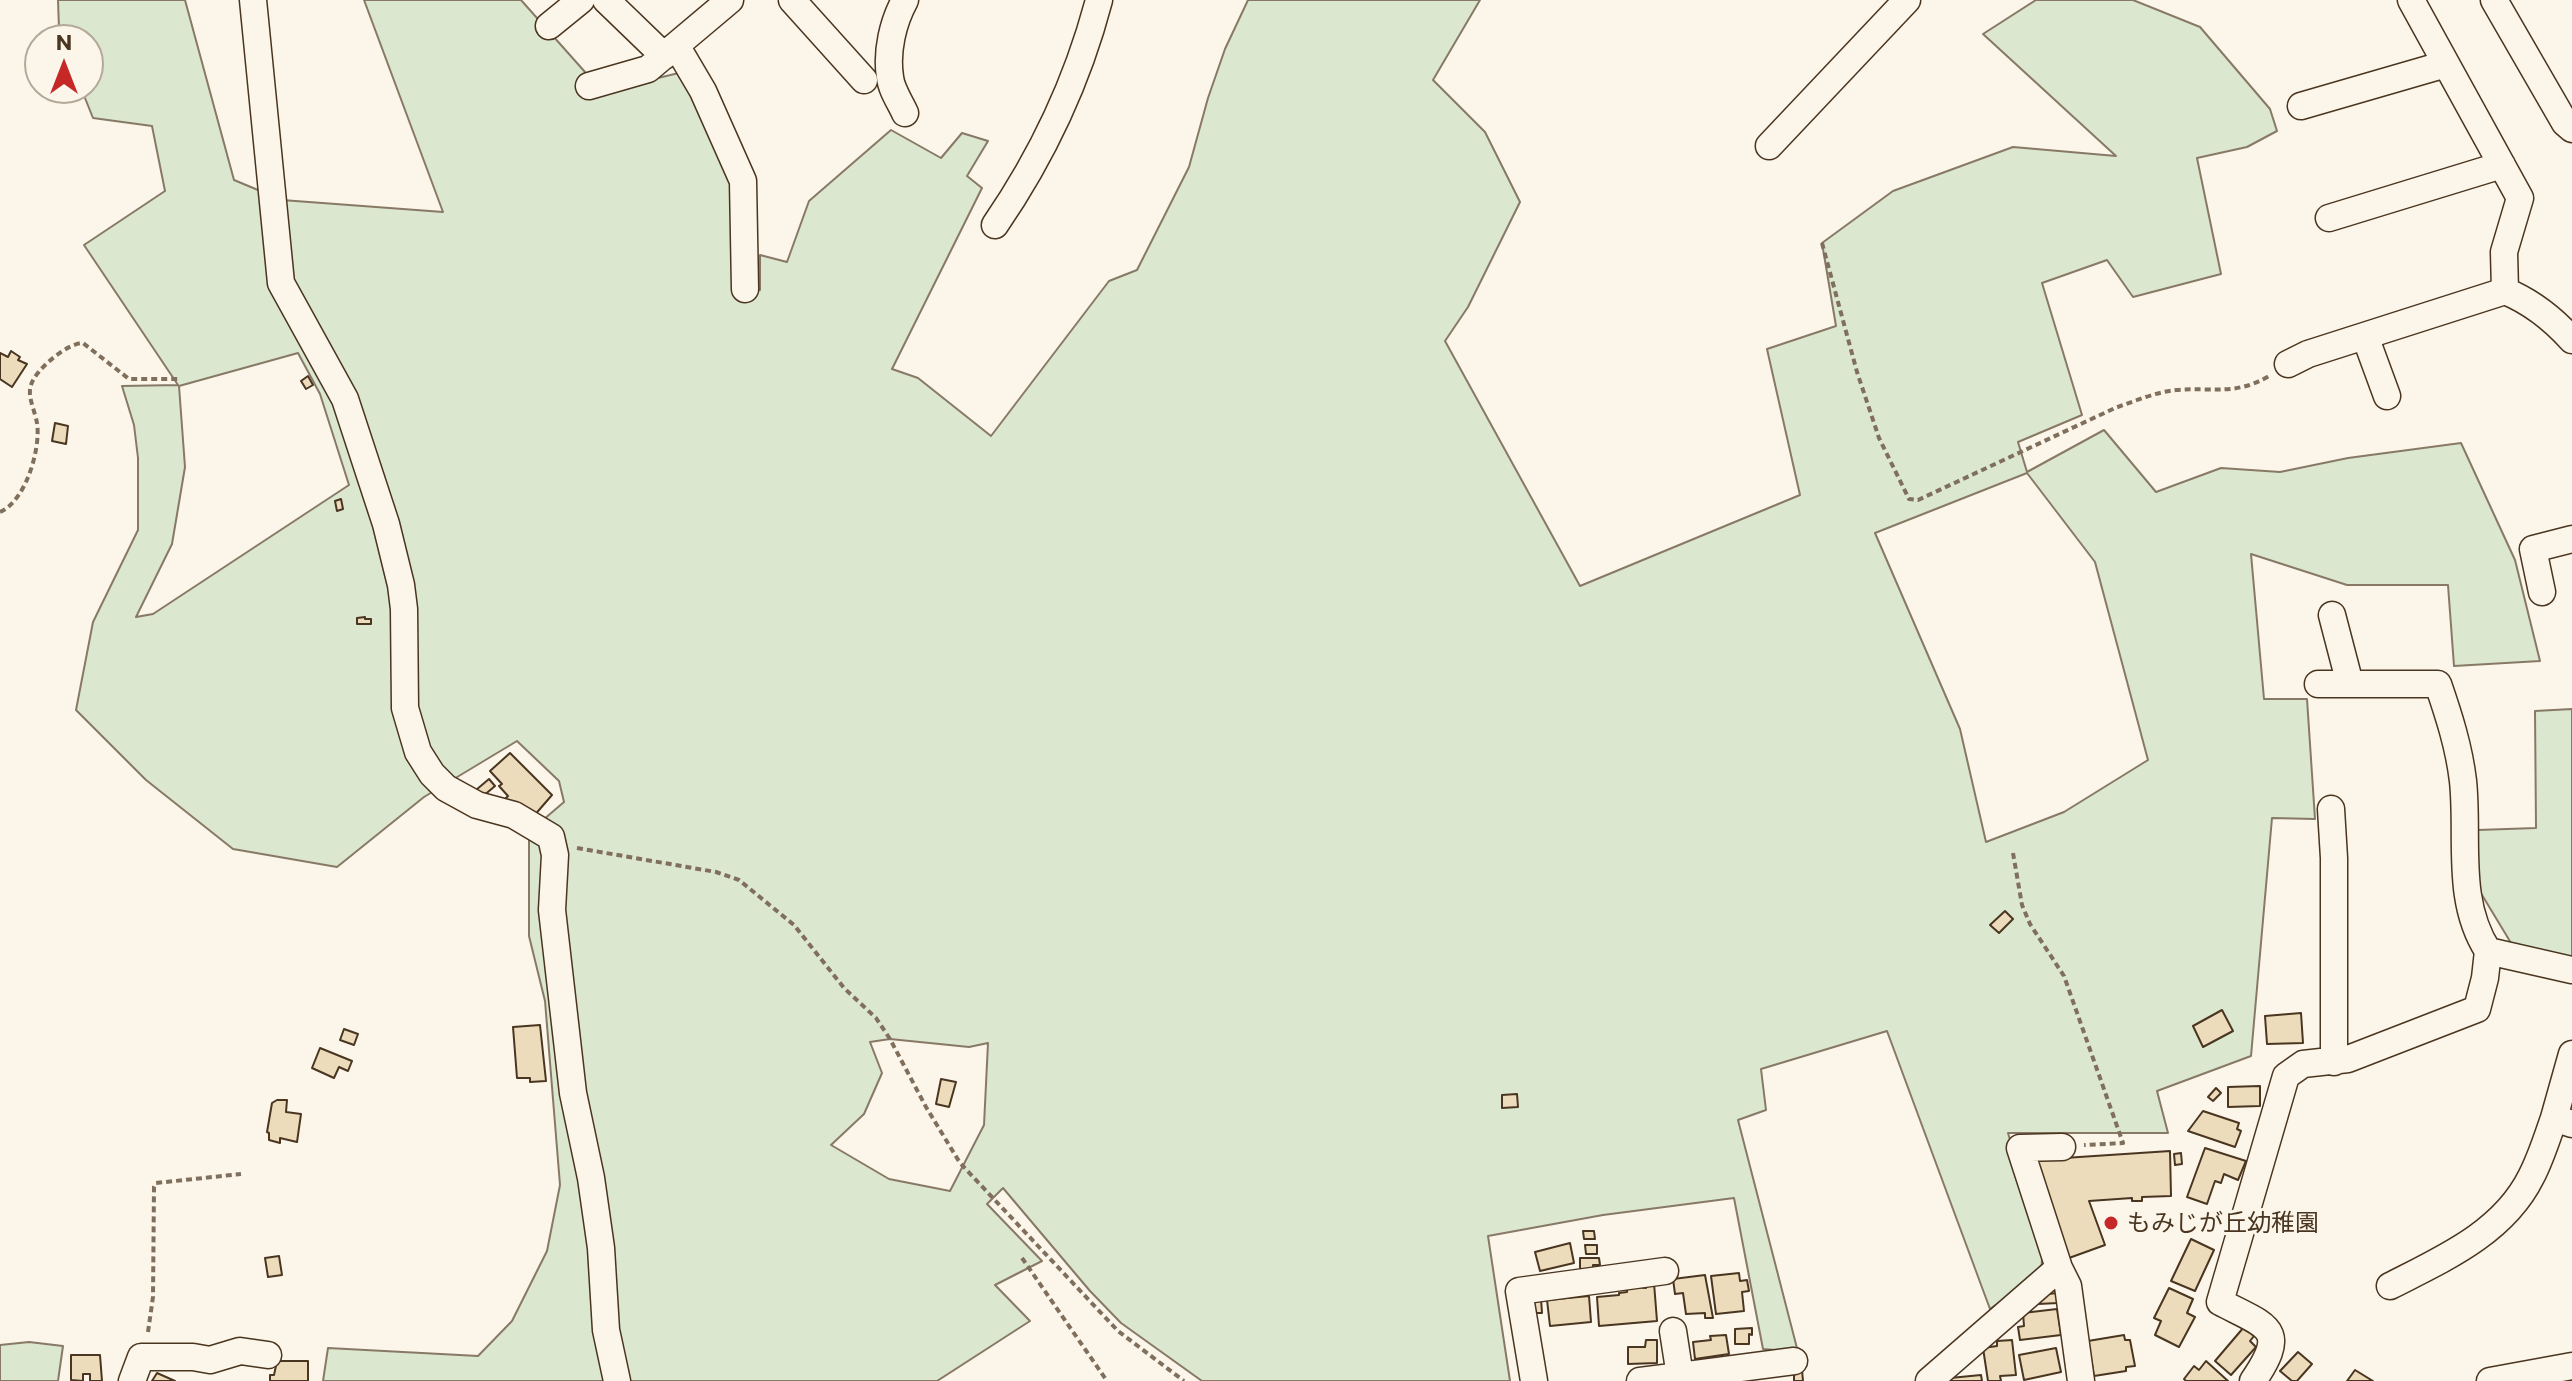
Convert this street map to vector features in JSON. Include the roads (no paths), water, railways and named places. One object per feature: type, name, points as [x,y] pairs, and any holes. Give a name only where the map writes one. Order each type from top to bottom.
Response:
[{"type":"street","points":[[253,0],[281,283],[345,399],[386,524],[404,609],[405,708],[418,752],[432,774],[446,788],[477,805],[514,815],[551,837],[555,855],[552,910],[573,1093],[591,1178],[601,1248],[606,1330],[617,1381]]},
{"type":"street","points":[[549,26],[581,0]]},
{"type":"street","points":[[606,0],[669,51],[683,57],[703,91],[743,181],[745,289]]},
{"type":"street","points":[[589,86],[648,69],[730,0]]},
{"type":"street","points":[[792,0],[864,80]]},
{"type":"street","points":[[905,0],[895,18],[889,56],[890,79],[905,113]]},
{"type":"street","points":[[995,225],[1022,186],[1043,145],[1075,71],[1099,0]]},
{"type":"street","points":[[1769,146],[1907,0]]},
{"type":"street","points":[[2411,0],[2520,198],[2504,252],[2505,291]]},
{"type":"street","points":[[2494,0],[2565,123],[2572,129]]},
{"type":"street","points":[[2301,106],[2446,64]]},
{"type":"street","points":[[2329,218],[2502,165]]},
{"type":"street","points":[[2288,364],[2308,354],[2505,291],[2522,298],[2557,323],[2572,340]]},
{"type":"street","points":[[2365,336],[2387,396]]},
{"type":"street","points":[[2542,592],[2533,549],[2572,539]]},
{"type":"street","points":[[2332,615],[2350,684]]},
{"type":"street","points":[[2253,1381],[2269,1357],[2273,1342],[2269,1331],[2263,1324],[2220,1302],[2286,1076],[2303,1064],[2348,1059],[2477,1009],[2488,951],[2478,935],[2469,902],[2465,875],[2463,781],[2454,731],[2438,684],[2318,684]]},
{"type":"street","points":[[2331,809],[2334,858],[2334,1062]]},
{"type":"street","points":[[2488,951],[2572,970]]},
{"type":"street","points":[[2390,1286],[2453,1255],[2498,1221],[2530,1180],[2563,1121],[2572,1054]]},
{"type":"street","points":[[2062,1147],[2020,1148],[2059,1268],[2068,1286],[2081,1381]]},
{"type":"street","points":[[1929,1381],[2059,1268]]},
{"type":"street","points":[[1534,1381],[1519,1291],[1665,1273]]},
{"type":"street","points":[[1673,1331],[1680,1378]]},
{"type":"street","points":[[136,1369],[193,1357],[219,1359],[240,1351],[268,1355]]},
{"type":"street","points":[[1640,1381],[1794,1361]]},
{"type":"street","points":[[2490,1381],[2572,1366]]},
{"type":"place","name":"もみじが丘幼稚園","points":[[2111,1223]]}]
